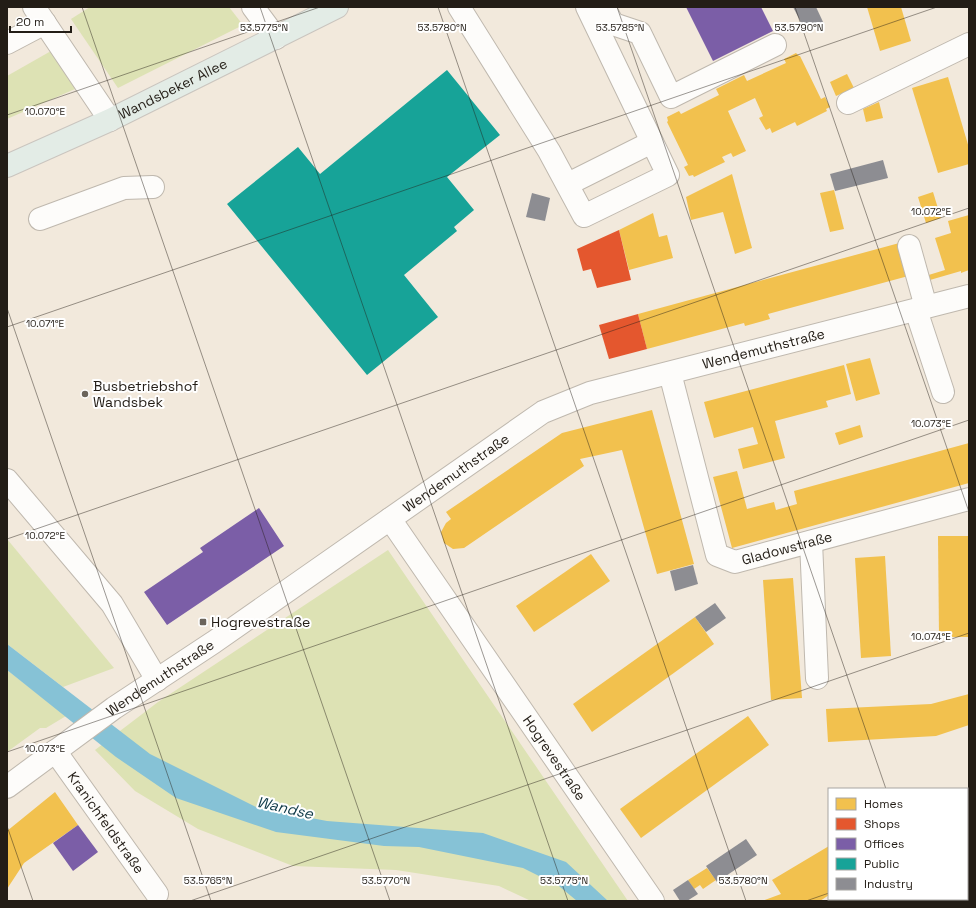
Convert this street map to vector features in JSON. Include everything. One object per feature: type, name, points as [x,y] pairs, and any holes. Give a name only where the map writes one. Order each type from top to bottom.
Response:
[{"type":"main road","name":"Wandsbeker Allee","points":[[7,166],[110,120],[337,7]]},
{"type":"street","points":[[253,7],[276,38]]},
{"type":"street","points":[[459,7],[568,184],[584,216],[668,175],[586,7]]},
{"type":"street","points":[[604,7],[613,24],[640,33],[671,96],[775,45]]},
{"type":"street","points":[[7,43],[39,15],[110,120]]},
{"type":"street","points":[[848,103],[969,44]]},
{"type":"street","points":[[568,184],[652,142]]},
{"type":"street","points":[[40,220],[124,188],[153,186]]},
{"type":"street","points":[[909,246],[921,309],[943,392]]},
{"type":"street","name":"Wendemuthstraße","points":[[7,787],[109,713],[390,520],[543,412],[590,393],[969,296]]},
{"type":"street","name":"Gladowstraße","points":[[670,373],[717,555],[735,562],[969,499]]},
{"type":"street","points":[[7,480],[112,604],[157,680]]},
{"type":"street","name":"Hogrevestraße","points":[[390,520],[464,610],[653,901]]},
{"type":"street","points":[[811,542],[817,678]]},
{"type":"street","name":"Kranichfeldstraße","points":[[56,751],[158,894]]},
{"type":"green space","points":[[90,7],[229,7],[243,25],[118,88],[71,19]]},
{"type":"green space","points":[[51,51],[75,89],[7,119],[7,76]]},
{"type":"green space","points":[[7,539],[114,668],[63,687],[7,644]]},
{"type":"green space","points":[[388,550],[628,901],[531,901],[499,886],[396,870],[293,866],[198,829],[135,791],[95,750],[158,702]]},
{"type":"green space","points":[[7,670],[66,716],[46,728],[40,728],[7,752]]},
{"type":"water","points":[[7,644],[150,754],[258,808],[327,821],[483,833],[566,862],[608,901],[577,901],[559,886],[523,868],[419,847],[384,846],[276,832],[176,798],[116,757],[7,670]]},
{"type":"building: Homes","points":[[867,7],[901,7],[911,41],[880,51]]},
{"type":"building: Homes","points":[[796,53],[800,56],[821,99],[825,97],[830,107],[826,109],[827,111],[797,126],[795,122],[772,133],[770,128],[766,130],[759,118],[763,116],[755,98],[728,111],[746,151],[733,157],[731,153],[722,157],[725,162],[694,177],[693,175],[689,176],[684,167],[688,165],[667,122],[667,117],[679,111],[681,114],[719,95],[716,89],[744,75],[747,81],[786,63],[784,59]]},
{"type":"building: Homes","points":[[847,74],[854,88],[836,96],[830,82]]},
{"type":"building: Homes","points":[[948,77],[969,148],[969,164],[938,173],[912,88]]},
{"type":"building: Homes","points":[[879,102],[883,118],[866,122],[863,109]]},
{"type":"building: Homes","points":[[732,174],[752,248],[735,254],[723,212],[691,220],[686,197]]},
{"type":"building: Homes","points":[[834,190],[844,229],[830,232],[820,193]]},
{"type":"building: Homes","points":[[933,192],[941,218],[926,223],[918,197]]},
{"type":"building: Homes","points":[[653,213],[659,237],[667,235],[673,258],[629,270],[619,230]]},
{"type":"building: Homes","points":[[969,215],[969,270],[923,282],[922,277],[945,270],[935,238],[951,233],[948,221]]},
{"type":"building: Homes","points":[[903,242],[912,275],[768,314],[770,319],[745,326],[744,323],[647,349],[638,314]]},
{"type":"building: Homes","points":[[870,358],[880,394],[856,401],[846,364]]},
{"type":"building: Homes","points":[[844,365],[851,394],[826,401],[828,407],[775,421],[785,458],[743,469],[738,449],[758,444],[753,427],[714,438],[704,402]]},
{"type":"building: Homes","points":[[652,410],[694,564],[657,574],[622,450],[580,459],[584,466],[464,548],[453,549],[444,543],[441,532],[446,523],[451,519],[446,512],[562,433]]},
{"type":"building: Homes","points":[[860,425],[863,437],[839,445],[835,433]]},
{"type":"building: Homes","points":[[969,443],[969,483],[732,548],[713,477],[737,471],[747,509],[774,502],[776,510],[797,504],[794,491]]},
{"type":"building: Homes","points":[[938,536],[969,536],[969,637],[939,637]]},
{"type":"building: Homes","points":[[591,554],[610,581],[534,632],[516,606]]},
{"type":"building: Homes","points":[[885,556],[891,656],[861,658],[855,558]]},
{"type":"building: Homes","points":[[793,578],[802,698],[771,700],[763,580]]},
{"type":"building: Homes","points":[[695,617],[714,644],[592,732],[573,704]]},
{"type":"building: Homes","points":[[969,694],[969,725],[936,736],[828,742],[826,709],[931,704]]},
{"type":"building: Homes","points":[[748,716],[769,745],[641,838],[620,809]]},
{"type":"building: Homes","points":[[55,792],[78,825],[24,863],[7,889],[7,831]]},
{"type":"building: Homes","points":[[969,803],[969,841],[968,841]]},
{"type":"building: Homes","points":[[828,847],[828,896],[820,901],[762,901],[781,894],[772,880]]},
{"type":"building: Homes","points":[[707,868],[716,880],[703,889],[700,885],[694,889],[688,880]]},
{"type":"building: Shops","points":[[619,230],[631,280],[597,288],[591,269],[583,271],[577,249]]},
{"type":"building: Shops","points":[[638,314],[647,349],[609,359],[599,325]]},
{"type":"building: Offices","points":[[686,7],[761,7],[773,31],[713,61]]},
{"type":"building: Offices","points":[[259,508],[284,546],[167,625],[144,592],[203,552],[200,548]]},
{"type":"building: Offices","points":[[78,825],[98,852],[73,871],[53,843]]},
{"type":"building: Public","points":[[447,70],[500,135],[447,177],[474,210],[454,227],[457,231],[404,275],[438,317],[367,375],[227,204],[298,147],[320,174]]},
{"type":"building: Industry","points":[[793,7],[816,7],[824,24],[806,32]]},
{"type":"building: Industry","points":[[883,160],[888,178],[835,191],[830,174]]},
{"type":"building: Industry","points":[[532,193],[550,198],[545,221],[526,217]]},
{"type":"building: Industry","points":[[693,565],[698,584],[675,591],[670,571]]},
{"type":"building: Industry","points":[[715,603],[726,618],[706,632],[695,617]]},
{"type":"building: Industry","points":[[746,839],[757,855],[717,882],[706,866]]},
{"type":"building: Industry","points":[[688,880],[698,894],[687,901],[680,901],[673,890]]},
{"type":"place","name":"Busbetriebshof Wandsbek","points":[[85,394]]},
{"type":"place","name":"Hogrevestraße","points":[[203,622]]},
{"type":"water label","name":"Wandse","points":[[285,808]]}]
